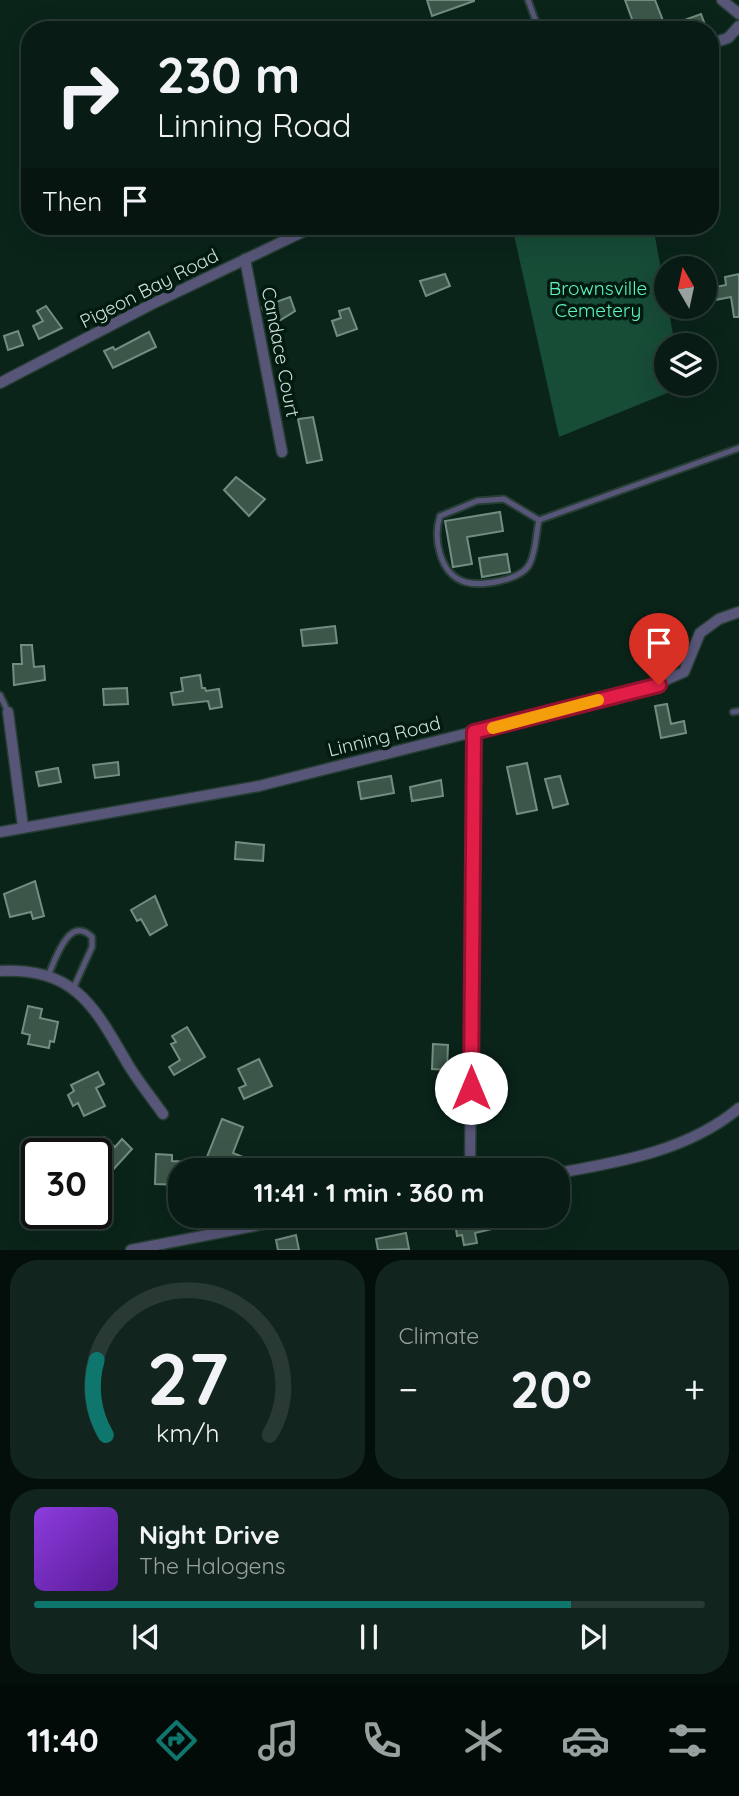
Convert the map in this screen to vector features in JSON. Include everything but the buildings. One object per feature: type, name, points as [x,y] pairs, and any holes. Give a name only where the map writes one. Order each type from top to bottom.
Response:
[{"type":"street","points":[[722,0],[739,14]]},
{"type":"street","points":[[719,41],[728,38],[739,26]]},
{"type":"street","name":"Pigeon Bay Road","points":[[0,383],[296,235]]},
{"type":"street","name":"Candace Court","points":[[245,259],[282,452]]},
{"type":"street","name":"Linning Road","points":[[0,832],[218,795],[647,688],[677,677],[688,666],[693,645],[700,633],[719,619],[739,612]]},
{"type":"street","points":[[8,712],[23,827]]},
{"type":"street","points":[[470,1158],[474,732]]},
{"type":"street","points":[[0,971],[28,971],[48,976],[88,1000],[106,1023],[126,1061],[163,1114]]},
{"type":"street","points":[[570,1171],[631,1159],[686,1141],[739,1108]]},
{"type":"street","points":[[131,1250],[244,1228]]},
{"type":"lane","points":[[528,0],[535,21]]},
{"type":"lane","points":[[539,520],[739,447]]},
{"type":"lane","points":[[504,499],[539,520],[530,565],[519,575],[487,582],[464,582],[444,566],[436,527],[440,516],[453,509],[477,500],[504,499]]},
{"type":"lane","points":[[0,695],[8,712]]},
{"type":"lane","points":[[48,976],[68,934],[78,930],[88,932],[92,937],[92,947],[73,989]]},
{"type":"green space","name":"Brownsville Cemetery","points":[[514,235],[655,235],[659,256],[654,256],[654,319],[670,319],[673,333],[654,333],[654,396],[660,396],[559,437]]},
{"type":"slow traffic","points":[[493,728],[598,700]]},
{"type":"route","points":[[471,1088],[474,732],[659,685]]}]
